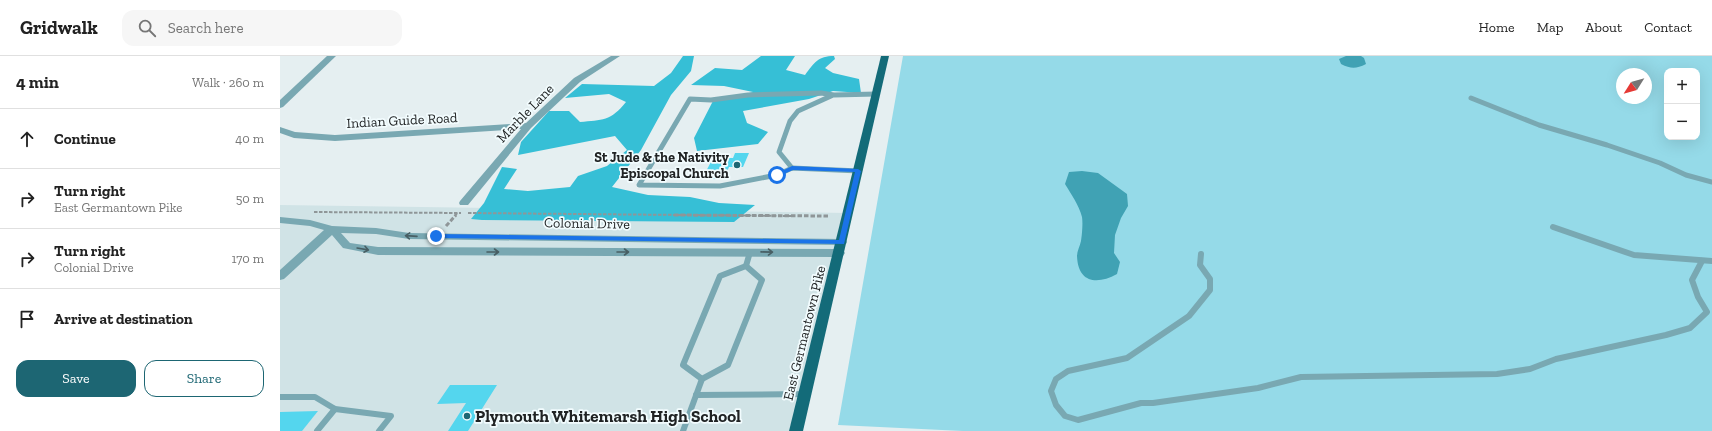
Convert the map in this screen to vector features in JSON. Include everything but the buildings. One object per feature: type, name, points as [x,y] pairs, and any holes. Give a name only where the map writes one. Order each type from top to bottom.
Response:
[{"type":"main road","name":"East Germantown Pike","points":[[796,431],[885,56]]},
{"type":"street","points":[[280,105],[332,56]]},
{"type":"street","name":"Marble Lane","points":[[464,203],[528,126],[577,80],[616,56]]},
{"type":"street","name":"Indian Guide Road","points":[[280,130],[294,135],[335,138],[528,126]]},
{"type":"street","name":"Colonial Drive","points":[[280,220],[310,223],[332,229],[376,231],[409,236],[840,248]]},
{"type":"street","points":[[280,276],[332,229]]},
{"type":"street","name":"Colonial Drive","points":[[332,229],[347,246],[378,251],[750,252],[840,248]]},
{"type":"lane","points":[[858,171],[792,168],[777,175],[720,186],[639,185],[690,99],[712,100],[748,95],[821,93],[834,95],[876,94]]},
{"type":"lane","points":[[792,168],[779,152],[790,121],[798,111],[834,95]]},
{"type":"lane","points":[[1471,98],[1539,125],[1607,144],[1660,163],[1686,175],[1712,182]]},
{"type":"lane","points":[[1553,228],[1634,255],[1712,261]]},
{"type":"lane","points":[[746,266],[750,252]]},
{"type":"lane","points":[[1201,254],[1200,265],[1210,279],[1210,290],[1189,316],[1127,358],[1068,371],[1056,379],[1051,391],[1056,405],[1065,416],[1078,420],[1141,403],[1153,404],[1258,388],[1301,377],[1489,375],[1530,369],[1556,359],[1666,335],[1690,328],[1707,312],[1698,297],[1692,280],[1702,260]]},
{"type":"lane","points":[[702,379],[683,365],[720,276],[746,266]]},
{"type":"lane","points":[[683,431],[702,379],[728,366],[762,280],[746,266]]},
{"type":"lane","points":[[696,394],[805,394]]},
{"type":"lane","points":[[280,397],[315,397],[335,409],[391,416],[379,431]]},
{"type":"lane","points":[[317,431],[335,409]]},
{"type":"path","points":[[444,228],[458,213],[464,203]]},
{"type":"path","points":[[310,212],[829,216]]},
{"type":"shaded area","points":[[683,56],[694,56],[691,71],[671,95],[641,150],[612,187],[648,195],[690,197],[719,203],[755,205],[734,222],[471,219],[484,203],[502,167],[517,169],[504,189],[528,191],[570,187],[578,176],[607,166],[627,150],[615,136],[518,155],[521,142],[549,111],[569,111],[580,122],[594,121],[611,116],[616,113],[626,102],[609,94],[565,98],[582,84],[654,86],[671,73]]},
{"type":"shaded area","points":[[761,56],[795,56],[786,70],[805,75],[820,59],[834,56],[835,59],[825,68],[833,73],[859,79],[861,93],[833,91],[809,99],[743,111],[747,123],[768,132],[758,144],[697,151],[694,138],[714,99],[733,97],[753,92],[724,86],[691,85],[715,68],[742,70]]},
{"type":"shaded area","points":[[903,56],[1712,56],[1712,431],[963,431],[838,425]]},
{"type":"shaded area","points":[[1346,56],[1361,56],[1364,58],[1366,64],[1354,68],[1345,66],[1341,64],[1339,59]]},
{"type":"shaded area","points":[[1082,171],[1098,173],[1127,194],[1128,206],[1121,218],[1115,235],[1114,253],[1120,262],[1117,274],[1102,280],[1090,279],[1085,276],[1081,272],[1078,265],[1077,254],[1081,243],[1082,217],[1077,204],[1065,184],[1069,172]]},
{"type":"shaded area","points":[[280,205],[849,213],[796,431],[280,431]]},
{"type":"place","name":"St Jude & the Nativity Episcopal Church","points":[[737,165]]},
{"type":"place","name":"Plymouth Whitemarsh High School","points":[[467,416]]},
{"type":"route","points":[[436,236],[842,242],[858,171],[792,168],[777,175]]}]
